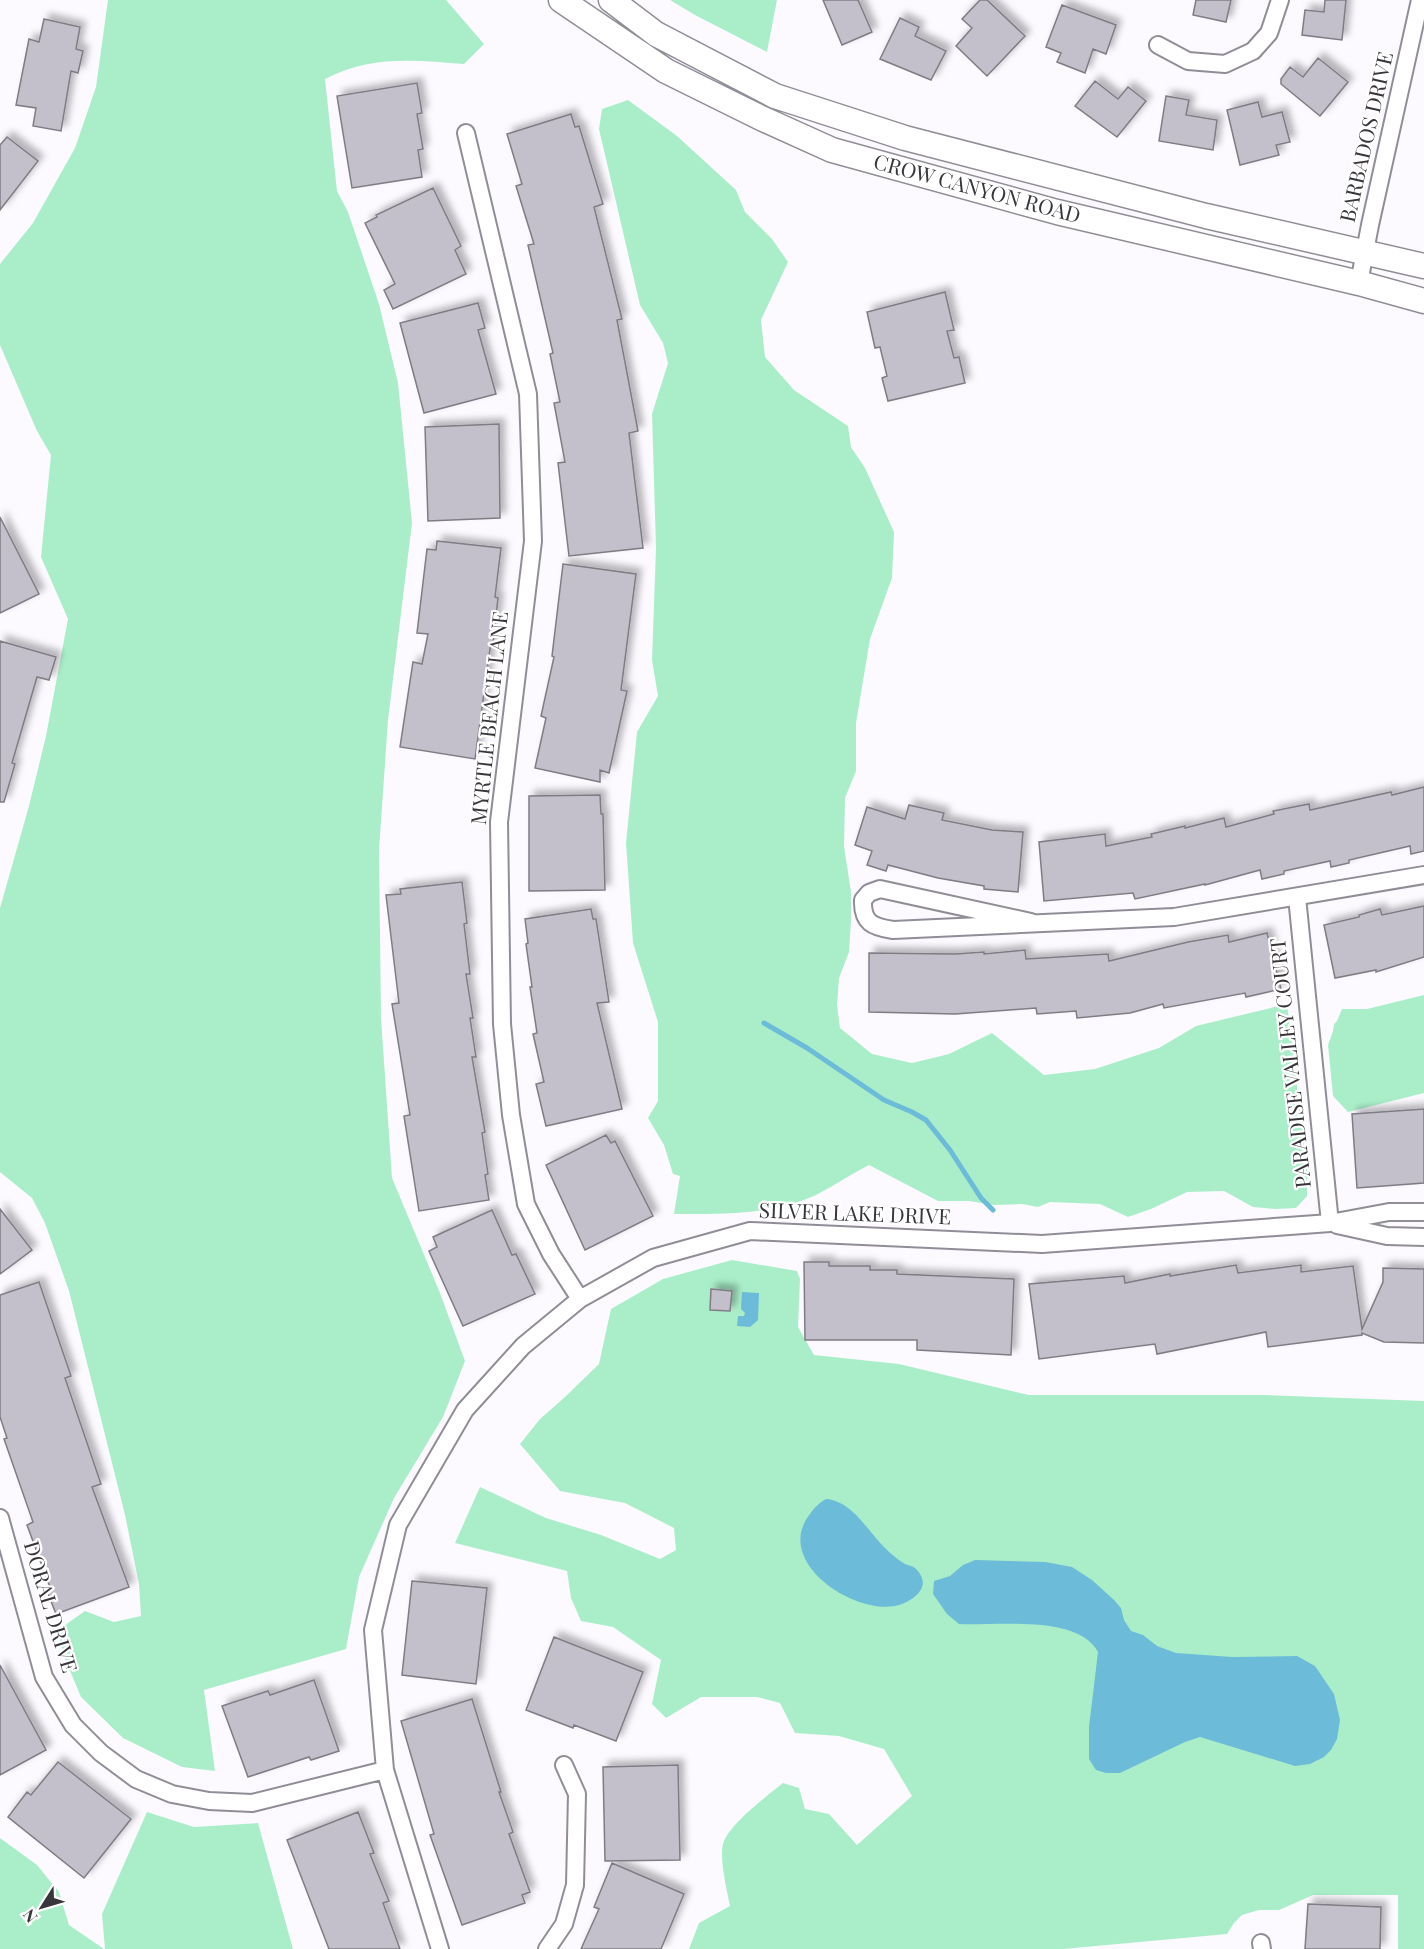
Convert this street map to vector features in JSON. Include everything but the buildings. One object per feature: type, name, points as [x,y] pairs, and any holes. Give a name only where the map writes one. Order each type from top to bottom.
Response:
[{"type":"main road","name":"CROW CANYON ROAD","points":[[561,0],[666,71],[832,150],[1057,212],[1359,283],[1424,301]]},
{"type":"main road","name":"CROW CANYON ROAD","points":[[611,0],[656,34],[775,96],[905,138],[1206,216],[1424,266]]},
{"type":"street","points":[[1158,45],[1188,61],[1225,64],[1253,51],[1269,33],[1280,0]]},
{"type":"street","name":"BARBADOS DRIVE","points":[[1359,283],[1421,2]]},
{"type":"street","name":"MYRTLE BEACH LANE","points":[[466,133],[528,394],[533,541],[499,822],[502,1024],[511,1115],[525,1204],[551,1254],[580,1299]]},
{"type":"street","points":[[1031,922],[880,890],[869,893],[863,900],[862,911],[867,921],[877,928],[893,930],[1031,922],[1083,922],[1174,916],[1424,875]]},
{"type":"street","name":"PARADISE VALLEY COURT","points":[[1297,897],[1330,1224]]},
{"type":"street","name":"SILVER LAKE DRIVE","points":[[440,1949],[385,1770],[373,1630],[398,1525],[465,1410],[524,1346],[580,1299],[653,1258],[750,1231],[1042,1244],[1330,1224],[1389,1212],[1424,1212]]},
{"type":"street","name":"SILVER LAKE DRIVE","points":[[1330,1224],[1387,1236],[1424,1237]]},
{"type":"street","name":"DORAL DRIVE","points":[[0,1518],[44,1677],[73,1725],[101,1753],[136,1779],[172,1794],[209,1801],[252,1803],[385,1770]]},
{"type":"street","points":[[547,1949],[564,1924],[575,1885],[577,1794],[564,1765]]},
{"type":"green space","points":[[108,0],[446,0],[484,44],[464,64],[393,61],[359,66],[325,79],[337,191],[348,212],[379,304],[398,383],[412,523],[388,720],[379,850],[381,1018],[392,1178],[440,1293],[465,1361],[443,1417],[394,1498],[359,1577],[346,1649],[204,1690],[215,1771],[182,1767],[123,1738],[81,1697],[63,1654],[58,1630],[85,1611],[114,1622],[141,1616],[139,1584],[125,1515],[69,1291],[45,1223],[32,1198],[0,1172],[0,908],[46,736],[68,619],[41,557],[51,455],[37,431],[0,345],[0,264],[33,223],[75,148],[96,87]]},
{"type":"green space","points":[[670,0],[777,0],[767,52],[695,15]]},
{"type":"green space","points":[[628,100],[677,136],[736,190],[745,212],[772,239],[788,262],[761,320],[765,357],[794,390],[848,426],[851,447],[865,468],[894,532],[892,578],[870,639],[856,723],[856,771],[845,798],[844,846],[851,892],[851,921],[849,952],[839,978],[837,1005],[840,1028],[872,1054],[912,1063],[949,1054],[992,1033],[1044,1075],[1095,1069],[1159,1048],[1196,1026],[1287,1004],[1307,1169],[1307,1196],[1296,1208],[1253,1207],[1224,1191],[1187,1192],[1128,1217],[1100,1204],[1050,1202],[1038,1207],[1022,1204],[994,1205],[969,1201],[938,1201],[869,1165],[799,1202],[746,1212],[674,1214],[680,1176],[673,1174],[664,1145],[648,1118],[658,1101],[658,1022],[633,943],[626,843],[637,732],[658,696],[652,660],[656,548],[652,414],[668,363],[663,343],[640,305],[599,129],[602,109]]},
{"type":"green space","points":[[1424,995],[1424,1093],[1348,1112],[1333,1096],[1328,1045],[1334,1024],[1342,1009],[1367,1009]]},
{"type":"green space","points":[[732,1260],[797,1271],[800,1279],[798,1327],[814,1355],[899,1364],[1029,1395],[1263,1395],[1424,1401],[1424,1949],[1398,1949],[1398,1895],[1313,1895],[1279,1910],[1259,1910],[1242,1915],[1227,1934],[1063,1949],[689,1949],[699,1923],[730,1906],[722,1855],[724,1841],[734,1826],[750,1810],[783,1783],[799,1788],[805,1809],[829,1814],[857,1845],[912,1796],[884,1749],[839,1736],[795,1733],[780,1703],[757,1697],[701,1697],[666,1718],[652,1704],[661,1660],[613,1627],[581,1621],[571,1598],[567,1571],[455,1543],[480,1487],[546,1518],[601,1535],[660,1559],[676,1550],[674,1528],[625,1503],[560,1491],[520,1444],[540,1419],[599,1364],[611,1309],[663,1279]]},
{"type":"green space","points":[[147,1812],[194,1827],[258,1823],[293,1949],[105,1949],[102,1914]]},
{"type":"green space","points":[[0,1838],[37,1865],[59,1892],[69,1925],[104,1949],[0,1949]]},
{"type":"water","points":[[742,1292],[759,1293],[758,1320],[750,1327],[737,1326],[738,1316],[744,1316],[745,1313],[741,1309]]},
{"type":"water","points":[[826,1499],[844,1505],[858,1517],[889,1552],[916,1569],[923,1582],[916,1596],[899,1605],[881,1607],[862,1603],[824,1582],[810,1567],[802,1550],[801,1532],[810,1514]]},
{"type":"water","points":[[975,1560],[1045,1562],[1072,1567],[1092,1580],[1114,1600],[1121,1608],[1124,1620],[1131,1631],[1143,1635],[1157,1646],[1176,1653],[1232,1657],[1297,1656],[1315,1666],[1334,1694],[1340,1720],[1337,1739],[1324,1757],[1310,1764],[1295,1766],[1200,1737],[1120,1773],[1096,1770],[1089,1759],[1089,1727],[1098,1652],[1088,1640],[1073,1632],[1055,1627],[1034,1624],[959,1624],[947,1614],[933,1594],[934,1581],[950,1576],[963,1565]]},
{"type":"waterway","points":[[764,1023],[807,1048],[884,1100],[926,1120],[950,1150],[981,1198],[993,1210]]}]
